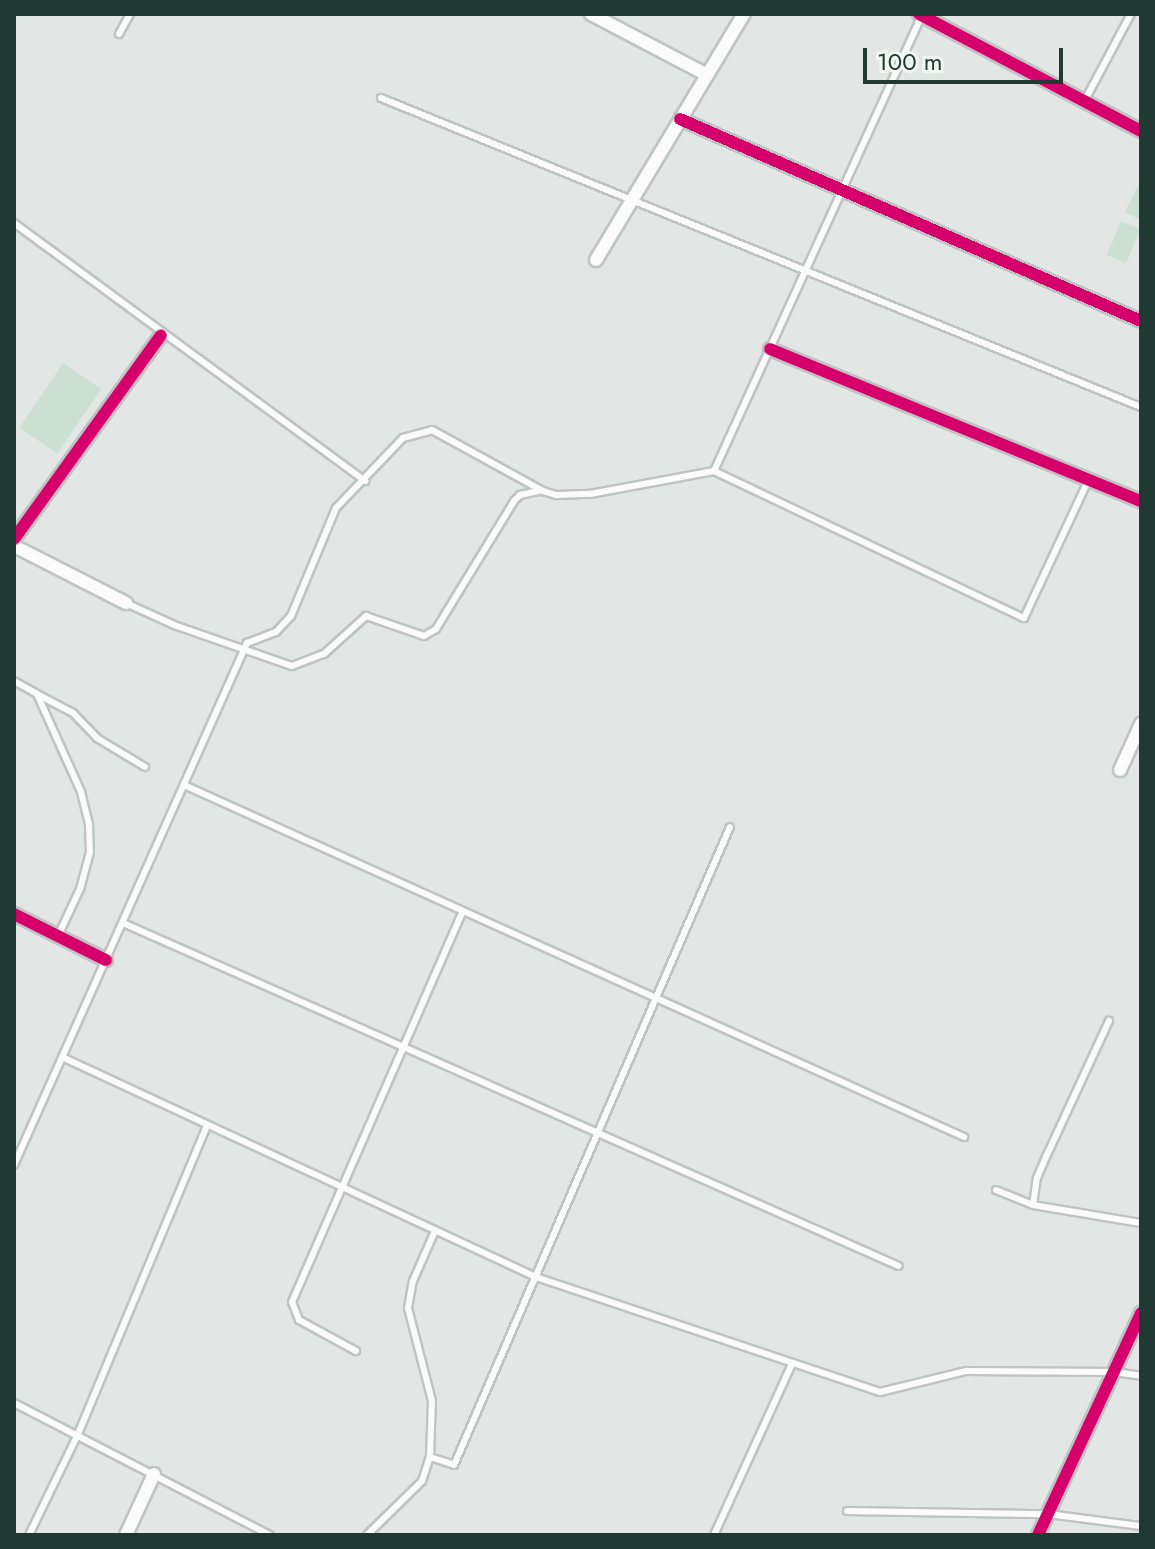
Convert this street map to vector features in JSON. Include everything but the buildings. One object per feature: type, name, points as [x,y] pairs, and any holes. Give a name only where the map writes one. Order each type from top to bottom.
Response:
[{"type":"street","points":[[591,14],[707,75]]},
{"type":"street","points":[[596,260],[744,14]]},
{"type":"street","points":[[920,15],[1141,131]]},
{"type":"street","points":[[680,119],[1141,321]]},
{"type":"street","points":[[14,539],[161,335]]},
{"type":"street","points":[[770,349],[1141,501]]},
{"type":"street","points":[[14,546],[126,603]]},
{"type":"street","points":[[1120,770],[1141,724]]},
{"type":"street","points":[[14,914],[109,960]]},
{"type":"street","points":[[1038,1535],[1141,1313]]},
{"type":"street","points":[[126,1535],[154,1474]]},
{"type":"lane","points":[[119,34],[130,14]]},
{"type":"lane","points":[[1085,100],[1131,14]]},
{"type":"lane","points":[[714,471],[920,15]]},
{"type":"lane","points":[[381,98],[1141,407]]},
{"type":"lane","points":[[14,223],[161,335],[365,481]]},
{"type":"lane","points":[[14,1165],[109,960],[247,643],[276,632],[285,625],[302,595],[336,508],[403,438],[432,430],[543,491]]},
{"type":"lane","points":[[126,603],[174,625],[245,648],[281,664],[303,665],[324,654],[366,616],[418,636],[430,634],[514,501],[530,491],[574,496],[714,471],[1024,618],[1088,481]]},
{"type":"lane","points":[[14,681],[73,713],[97,738],[145,767]]},
{"type":"lane","points":[[37,694],[81,792],[89,825],[90,852],[58,936]]},
{"type":"lane","points":[[184,785],[964,1137]]},
{"type":"lane","points":[[430,1457],[454,1465],[730,827]]},
{"type":"lane","points":[[356,1351],[299,1320],[292,1302],[463,911]]},
{"type":"lane","points":[[123,923],[899,1266]]},
{"type":"lane","points":[[1033,1205],[1037,1178],[1109,1021]]},
{"type":"lane","points":[[62,1057],[536,1277],[880,1392],[966,1371],[1114,1372],[1141,1376]]},
{"type":"lane","points":[[29,1535],[78,1434],[207,1126]]},
{"type":"lane","points":[[996,1190],[1033,1205],[1141,1223]]},
{"type":"lane","points":[[367,1535],[422,1481],[430,1457],[432,1401],[408,1308],[413,1281],[435,1231]]},
{"type":"lane","points":[[714,1535],[792,1364]]},
{"type":"lane","points":[[14,1403],[270,1535]]},
{"type":"lane","points":[[847,1511],[1048,1514],[1128,1524],[1141,1529]]},
{"type":"green space","points":[[1138,186],[1141,187],[1141,220],[1125,212]]},
{"type":"green space","points":[[1121,221],[1140,229],[1126,263],[1107,255]]},
{"type":"green space","points":[[63,363],[101,389],[58,453],[19,428]]},
{"type":"cycle path","points":[[919,14],[1141,131]]},
{"type":"cycle path","points":[[680,119],[1141,321]]},
{"type":"cycle path","points":[[14,539],[161,335]]},
{"type":"cycle path","points":[[770,349],[1141,501]]},
{"type":"cycle path","points":[[14,914],[106,960]]},
{"type":"cycle path","points":[[1038,1535],[1141,1313]]}]
